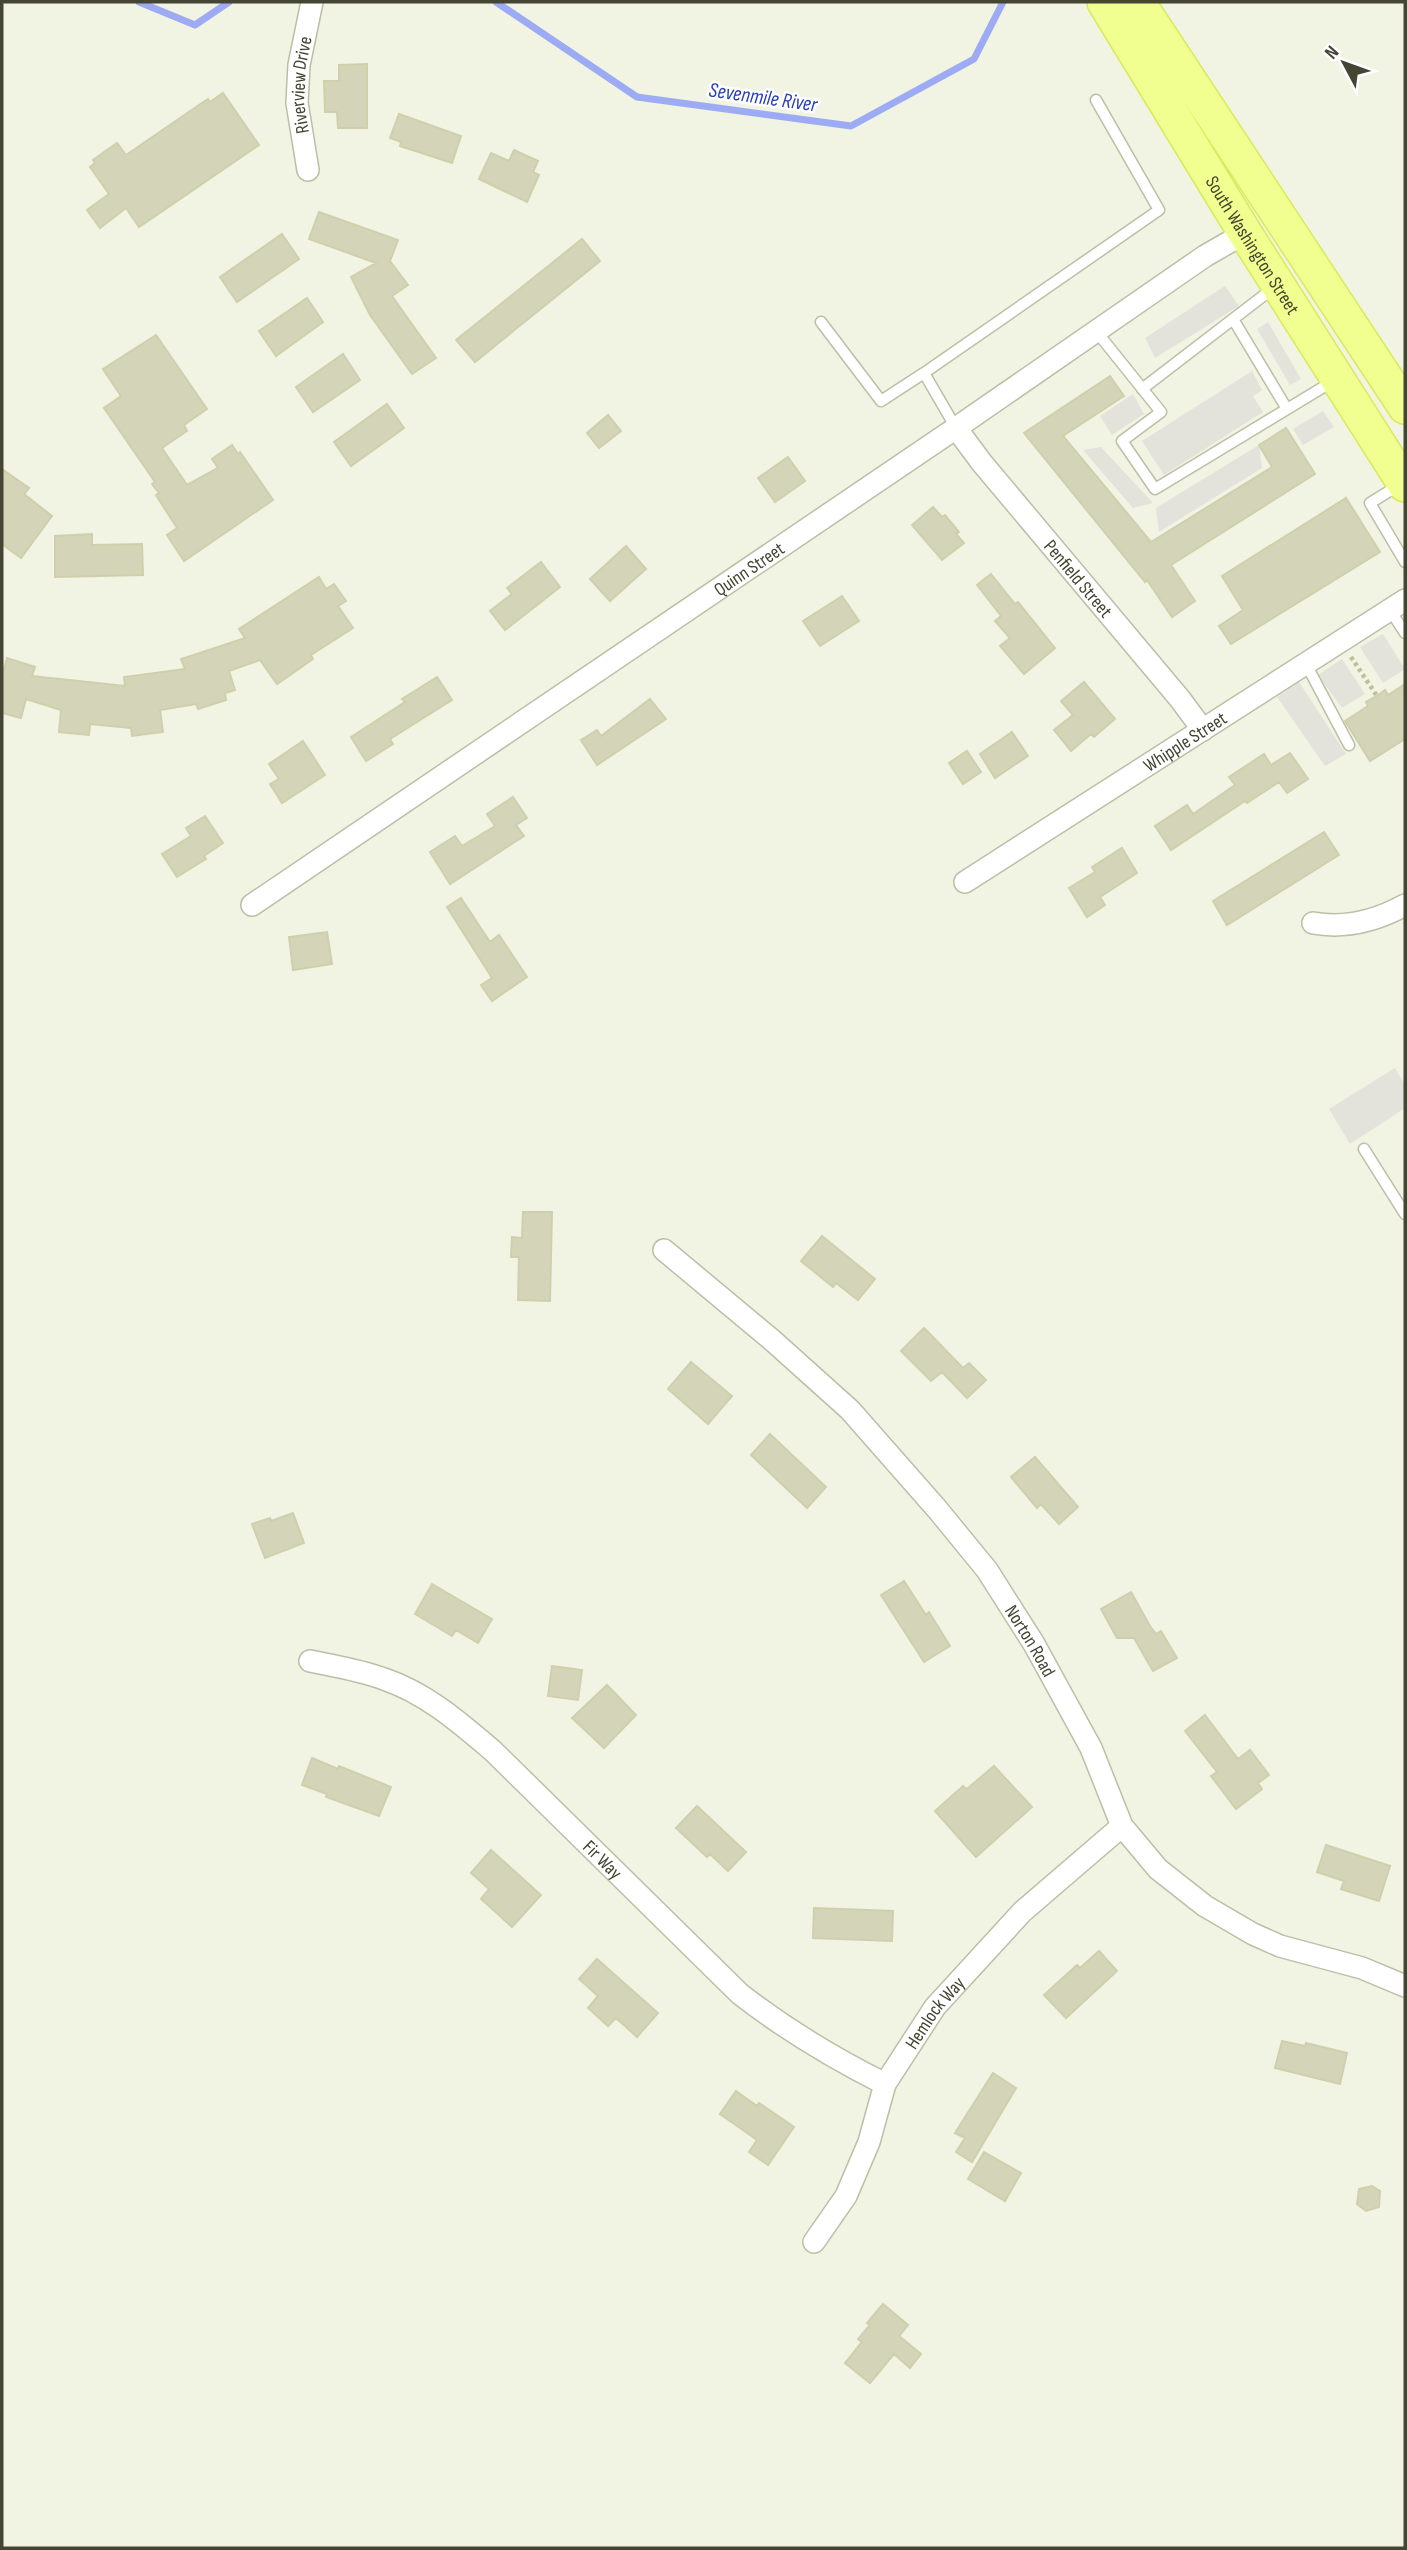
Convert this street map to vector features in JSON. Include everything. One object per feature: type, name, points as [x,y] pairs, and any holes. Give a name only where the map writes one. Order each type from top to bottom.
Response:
[{"type":"main road","name":"South Washington Street","points":[[1104,2],[1245,233],[1404,484]]},
{"type":"main road","name":"South Washington Street","points":[[1139,2],[1405,407]]},
{"type":"street","name":"Riverview Drive","points":[[308,170],[297,103],[299,65],[312,2]]},
{"type":"street","name":"Quinn Street","points":[[251,905],[956,428],[1205,256],[1245,233]]},
{"type":"street","name":"Penfield Street","points":[[956,428],[1203,730]]},
{"type":"street","name":"Whipple Street","points":[[965,882],[1398,605]]},
{"type":"street","points":[[1313,923],[1331,926],[1374,920],[1405,905]]},
{"type":"street","name":"Norton Road","points":[[664,1250],[763,1332],[850,1410],[987,1570],[1034,1644],[1091,1748],[1122,1826],[1158,1869],[1228,1920],[1280,1946],[1362,1968],[1405,1986]]},
{"type":"street","name":"Fir Way","points":[[310,1661],[385,1679],[421,1696],[459,1722],[512,1769],[740,1994],[835,2060],[885,2084]]},
{"type":"street","name":"Hemlock Way","points":[[814,2242],[846,2196],[869,2142],[885,2084],[935,2007],[1022,1912],[1122,1826]]},
{"type":"lane","points":[[821,322],[881,401],[1159,210],[1096,100]]},
{"type":"lane","points":[[1142,388],[1278,285]]},
{"type":"lane","points":[[1233,319],[1287,409]]},
{"type":"lane","points":[[1096,331],[1161,412],[1122,441],[1155,489],[1337,378]]},
{"type":"lane","points":[[924,373],[956,428]]},
{"type":"lane","points":[[1404,484],[1370,503],[1405,562]]},
{"type":"lane","points":[[1398,605],[1405,633]]},
{"type":"lane","points":[[1306,664],[1349,745]]},
{"type":"lane","points":[[1364,1149],[1405,1214]]},
{"type":"path","points":[[1341,641],[1377,696]]},
{"type":"shaded area","points":[[1225,286],[1239,306],[1155,358],[1145,338]]},
{"type":"shaded area","points":[[1268,322],[1301,379],[1290,385],[1257,329]]},
{"type":"shaded area","points":[[1252,371],[1262,390],[1253,396],[1263,412],[1164,475],[1142,441]]},
{"type":"shaded area","points":[[1133,394],[1144,414],[1112,435],[1100,416]]},
{"type":"shaded area","points":[[1323,411],[1334,427],[1303,445],[1293,429]]},
{"type":"shaded area","points":[[1259,445],[1262,468],[1159,532],[1156,508]]},
{"type":"shaded area","points":[[1101,447],[1153,503],[1133,508],[1083,450]]},
{"type":"shaded area","points":[[1383,634],[1405,669],[1383,683],[1360,647]]},
{"type":"shaded area","points":[[1342,659],[1365,694],[1342,708],[1318,675]]},
{"type":"shaded area","points":[[1299,682],[1346,754],[1325,766],[1277,697]]},
{"type":"shaded area","points":[[1395,1068],[1405,1085],[1405,1108],[1350,1144],[1329,1109]]},
{"type":"building","points":[[367,64],[367,128],[338,128],[337,112],[325,112],[324,81],[339,81],[339,65]]},
{"type":"building","points":[[223,93],[259,145],[139,227],[126,208],[100,228],[87,210],[109,194],[90,167],[95,163],[93,160],[117,143],[126,155],[208,99],[210,102]]},
{"type":"building","points":[[399,114],[461,136],[452,163],[400,146],[401,142],[390,138]]},
{"type":"building","points":[[514,150],[538,161],[533,172],[539,175],[527,202],[479,179],[491,153],[509,161]]},
{"type":"building","points":[[319,212],[398,240],[390,261],[408,285],[392,296],[436,358],[412,374],[370,315],[351,277],[376,263],[309,239]]},
{"type":"building","points":[[282,234],[299,259],[237,302],[220,277]]},
{"type":"building","points":[[582,239],[600,261],[475,362],[456,340]]},
{"type":"building","points":[[307,298],[323,322],[276,356],[259,331]]},
{"type":"building","points":[[156,335],[207,409],[184,425],[187,431],[162,448],[187,485],[218,468],[212,459],[232,445],[238,454],[240,452],[273,500],[184,561],[167,535],[177,528],[156,495],[159,493],[152,484],[155,482],[104,408],[121,396],[103,369]]},
{"type":"building","points":[[343,354],[360,380],[313,412],[296,387]]},
{"type":"building","points":[[1110,376],[1124,396],[1063,436],[1151,542],[1272,467],[1259,445],[1286,428],[1315,474],[1171,565],[1195,601],[1172,617],[1147,580],[1145,582],[1024,433]]},
{"type":"building","points":[[387,404],[404,428],[351,466],[334,442]]},
{"type":"building","points":[[608,415],[621,431],[599,448],[587,433]]},
{"type":"building","points":[[788,457],[805,481],[775,502],[758,478]]},
{"type":"building","points":[[2,469],[29,488],[24,494],[52,516],[21,558],[2,544]]},
{"type":"building","points":[[1346,498],[1380,552],[1231,644],[1219,626],[1243,610],[1222,576]]},
{"type":"building","points":[[933,507],[942,517],[945,515],[964,543],[942,560],[912,525]]},
{"type":"building","points":[[92,534],[92,545],[142,544],[143,575],[55,577],[55,536]]},
{"type":"building","points":[[626,546],[646,569],[610,601],[590,579]]},
{"type":"building","points":[[541,562],[560,587],[505,630],[490,611],[512,594],[507,588]]},
{"type":"building","points":[[991,574],[1015,604],[1018,602],[1055,648],[1024,674],[1000,646],[1010,638],[995,621],[1001,616],[977,585]]},
{"type":"building","points":[[319,577],[326,589],[334,584],[346,601],[338,606],[353,628],[311,655],[313,659],[277,684],[260,660],[229,671],[235,690],[225,693],[226,700],[198,709],[196,704],[160,710],[163,732],[132,736],[131,728],[90,724],[89,735],[59,732],[61,710],[26,699],[21,718],[2,713],[2,676],[7,658],[35,667],[32,676],[125,686],[124,677],[185,669],[181,659],[245,638],[239,629]]},
{"type":"building","points":[[842,596],[859,621],[820,646],[803,621]]},
{"type":"building","points":[[437,677],[452,700],[390,739],[393,744],[366,761],[351,737],[405,702],[402,699]]},
{"type":"building","points":[[1084,682],[1115,719],[1094,737],[1091,734],[1071,751],[1054,730],[1073,715],[1061,701]]},
{"type":"building","points":[[1405,684],[1405,739],[1370,761],[1345,721],[1368,706],[1366,702],[1385,690],[1388,695]]},
{"type":"building","points":[[650,699],[666,719],[597,765],[581,740],[597,730],[601,736]]},
{"type":"building","points":[[1012,732],[1028,756],[995,778],[980,754]]},
{"type":"building","points":[[303,741],[325,775],[282,803],[270,784],[279,779],[269,764]]},
{"type":"building","points":[[967,751],[981,772],[963,784],[949,763]]},
{"type":"building","points":[[1290,753],[1308,779],[1287,793],[1279,782],[1171,850],[1155,826],[1187,805],[1193,814],[1235,785],[1229,777],[1264,754],[1271,765]]},
{"type":"building","points":[[513,797],[527,818],[516,825],[524,836],[450,884],[430,852],[455,836],[462,846],[495,826],[487,814]]},
{"type":"building","points":[[205,816],[223,843],[204,856],[206,859],[177,877],[162,854],[191,836],[186,828]]},
{"type":"building","points":[[1324,832],[1339,855],[1227,925],[1213,901]]},
{"type":"building","points":[[1122,848],[1137,873],[1100,897],[1105,905],[1087,917],[1069,888],[1095,872],[1092,867]]},
{"type":"building","points":[[461,898],[490,942],[499,935],[527,977],[492,1001],[481,985],[492,978],[447,907]]},
{"type":"building","points":[[327,932],[332,964],[293,970],[289,937]]},
{"type":"building","points":[[523,1212],[552,1212],[550,1301],[518,1300],[519,1257],[511,1257],[512,1237],[522,1238]]},
{"type":"building","points":[[822,1236],[875,1279],[858,1300],[836,1283],[833,1287],[801,1261]]},
{"type":"building","points":[[924,1328],[963,1368],[969,1363],[986,1380],[967,1398],[942,1372],[931,1381],[901,1351]]},
{"type":"building","points":[[691,1362],[732,1396],[708,1424],[668,1389]]},
{"type":"building","points":[[770,1434],[826,1487],[807,1508],[751,1455]]},
{"type":"building","points":[[1035,1457],[1078,1507],[1059,1524],[1041,1504],[1037,1508],[1011,1477]]},
{"type":"building","points":[[293,1513],[304,1543],[265,1558],[252,1524]]},
{"type":"building","points":[[904,1581],[926,1615],[929,1612],[950,1646],[924,1662],[881,1595]]},
{"type":"building","points":[[432,1584],[492,1619],[478,1643],[456,1630],[452,1636],[415,1614]]},
{"type":"building","points":[[1131,1592],[1150,1626],[1156,1634],[1161,1631],[1177,1658],[1153,1671],[1134,1638],[1117,1638],[1101,1609]]},
{"type":"building","points":[[552,1666],[582,1670],[578,1700],[548,1696]]},
{"type":"building","points":[[607,1685],[636,1715],[604,1748],[572,1718]]},
{"type":"building","points":[[1205,1715],[1238,1759],[1250,1750],[1269,1775],[1258,1783],[1262,1789],[1236,1809],[1211,1776],[1217,1772],[1185,1731]]},
{"type":"building","points":[[312,1758],[391,1787],[379,1816],[326,1797],[327,1794],[302,1785]]},
{"type":"building","points":[[994,1766],[1032,1807],[976,1857],[935,1811],[963,1786],[967,1789]]},
{"type":"building","points":[[697,1806],[746,1852],[728,1871],[710,1854],[707,1857],[676,1828]]},
{"type":"building","points":[[1326,1845],[1390,1866],[1379,1901],[1341,1889],[1344,1881],[1317,1872]]},
{"type":"building","points":[[491,1850],[541,1895],[512,1927],[481,1899],[489,1889],[471,1873]]},
{"type":"building","points":[[814,1908],[893,1911],[892,1941],[813,1938]]},
{"type":"building","points":[[1099,1951],[1117,1971],[1066,2018],[1044,1995],[1077,1965],[1080,1968]]},
{"type":"building","points":[[597,1959],[658,2013],[637,2037],[616,2018],[608,2026],[588,2008],[598,1996],[579,1979]]},
{"type":"building","points":[[1282,2041],[1305,2046],[1306,2043],[1347,2053],[1340,2084],[1275,2068]]},
{"type":"building","points":[[993,2073],[1016,2088],[972,2162],[956,2152],[965,2138],[955,2133]]},
{"type":"building","points":[[736,2091],[794,2127],[768,2165],[749,2152],[757,2140],[720,2114]]},
{"type":"building","points":[[984,2152],[1021,2173],[1005,2201],[968,2179]]},
{"type":"building","points":[[1372,2186],[1380,2191],[1379,2207],[1366,2211],[1357,2204],[1359,2189]]},
{"type":"building","points":[[883,2304],[908,2325],[899,2336],[921,2354],[910,2368],[894,2354],[870,2383],[845,2363],[862,2342],[858,2339],[870,2325],[867,2323]]},
{"type":"waterway","name":"Sevenmile River","points":[[139,2],[195,25],[229,2]]},
{"type":"waterway","name":"Sevenmile River","points":[[496,2],[637,97],[851,126],[974,59],[1003,2]]}]
